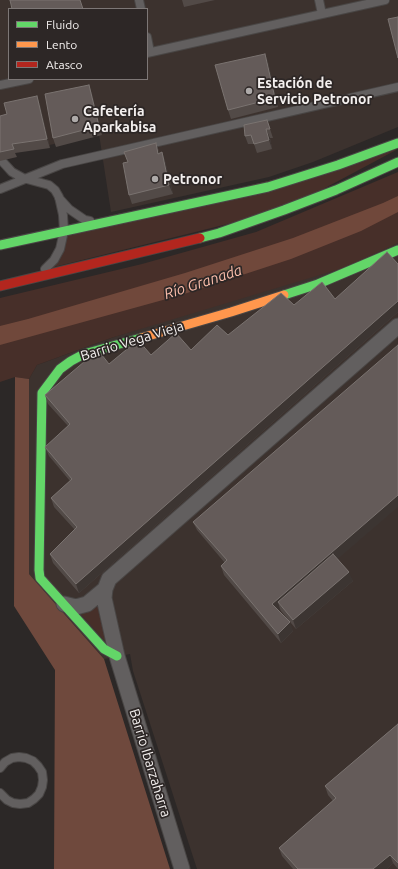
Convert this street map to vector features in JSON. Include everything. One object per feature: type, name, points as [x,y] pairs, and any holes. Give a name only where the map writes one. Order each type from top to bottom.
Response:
[{"type":"street","points":[[0,245],[268,187],[338,166],[398,143]]},
{"type":"street","points":[[0,286],[219,233],[336,190],[398,162]]},
{"type":"street","name":"Barrio Vega Vieja","points":[[117,656],[104,649],[40,578],[42,393],[60,370],[71,361],[89,352],[231,312],[318,284],[398,250]]},
{"type":"street","points":[[117,656],[104,598],[105,589],[109,579],[398,326]]},
{"type":"street","points":[[64,604],[76,607],[87,604],[105,589]]},
{"type":"street","name":"Barrio Ibarzaharra","points":[[117,656],[182,869]]},
{"type":"lane","points":[[319,0],[322,14]]},
{"type":"lane","points":[[149,52],[385,0]]},
{"type":"lane","points":[[0,85],[24,80]]},
{"type":"lane","points":[[0,189],[23,178],[62,164],[398,87]]},
{"type":"lane","points":[[336,190],[358,174],[398,155]]},
{"type":"lane","points":[[0,159],[12,172],[23,178],[50,185],[69,209],[85,220],[100,223]]},
{"type":"lane","points":[[37,277],[54,260],[60,249],[64,231],[63,215],[59,197]]},
{"type":"lane","points":[[0,768],[5,762],[12,758],[26,758],[33,761],[38,766],[42,772],[43,780],[39,794],[28,803],[13,803],[6,800],[0,793]]},
{"type":"shaded area","points":[[0,0],[398,0],[398,127],[313,162],[269,177],[111,212],[99,134],[0,156]]},
{"type":"shaded area","points":[[398,149],[284,210],[46,269],[54,260],[64,231]]},
{"type":"shaded area","points":[[398,172],[398,243],[343,268],[111,338],[37,365],[29,379],[15,377],[0,382],[0,298],[142,264],[256,232]]},
{"type":"shaded area","points":[[398,243],[398,869],[197,869],[133,671],[130,654],[104,659],[29,574],[29,379],[37,365],[111,338]]},
{"type":"shaded area","points":[[15,377],[29,379],[29,574],[104,659],[170,869],[54,869],[55,670],[14,606]]},
{"type":"shaded area","points":[[99,605],[106,642],[81,614]]},
{"type":"water","name":"Río Granada","points":[[398,196],[398,212],[361,231],[291,259],[181,295],[0,345],[0,326],[185,273],[293,238]]},
{"type":"building","points":[[10,0],[80,0],[83,8],[12,8]]},
{"type":"building","points":[[398,17],[398,58],[388,19]]},
{"type":"building","name":"Estación de Servicio Petronor","points":[[265,54],[275,98],[228,110],[215,65]]},
{"type":"building","name":"Cafetería Aparkabisa","points":[[89,85],[99,126],[53,138],[45,94]]},
{"type":"building","points":[[37,96],[47,139],[12,144],[14,149],[0,152],[0,116],[7,114],[4,103]]},
{"type":"building","points":[[267,120],[270,129],[266,129],[269,140],[254,144],[251,135],[245,136],[244,125]]},
{"type":"building","points":[[156,143],[158,154],[162,152],[169,185],[129,195],[123,163],[128,162],[124,152]]},
{"type":"building","points":[[387,252],[398,264],[398,301],[76,584],[50,554],[77,527],[51,498],[72,479],[45,447],[70,424],[45,395],[98,350],[109,364],[138,340],[151,355],[176,333],[191,350],[217,325],[228,335],[281,293],[294,305],[322,282],[335,299]]},
{"type":"building","points":[[398,345],[398,495],[272,604],[290,622],[278,634],[221,566],[227,560],[193,522]]},
{"type":"building","points":[[333,554],[349,572],[293,620],[278,602]]},
{"type":"building","points":[[398,724],[398,863],[390,855],[373,869],[298,869],[279,848],[336,798],[325,786]]},
{"type":"traffic: fast","points":[[0,245],[268,187],[338,165],[398,143]]},
{"type":"traffic: fast","points":[[200,238],[219,233],[284,210],[336,190],[398,162]]},
{"type":"traffic: fast","points":[[284,295],[318,284],[398,250]]},
{"type":"traffic: fast","points":[[117,656],[104,649],[40,578],[42,393],[60,369],[71,361],[84,354],[141,338]]},
{"type":"traffic: slow","points":[[141,338],[284,295]]},
{"type":"traffic: jam","points":[[0,286],[200,238]]},
{"type":"place","name":"Estación de Servicio Petronor","points":[[249,91]]},
{"type":"place","name":"Cafetería Aparkabisa","points":[[75,119]]},
{"type":"place","name":"Petronor","points":[[155,179]]}]
